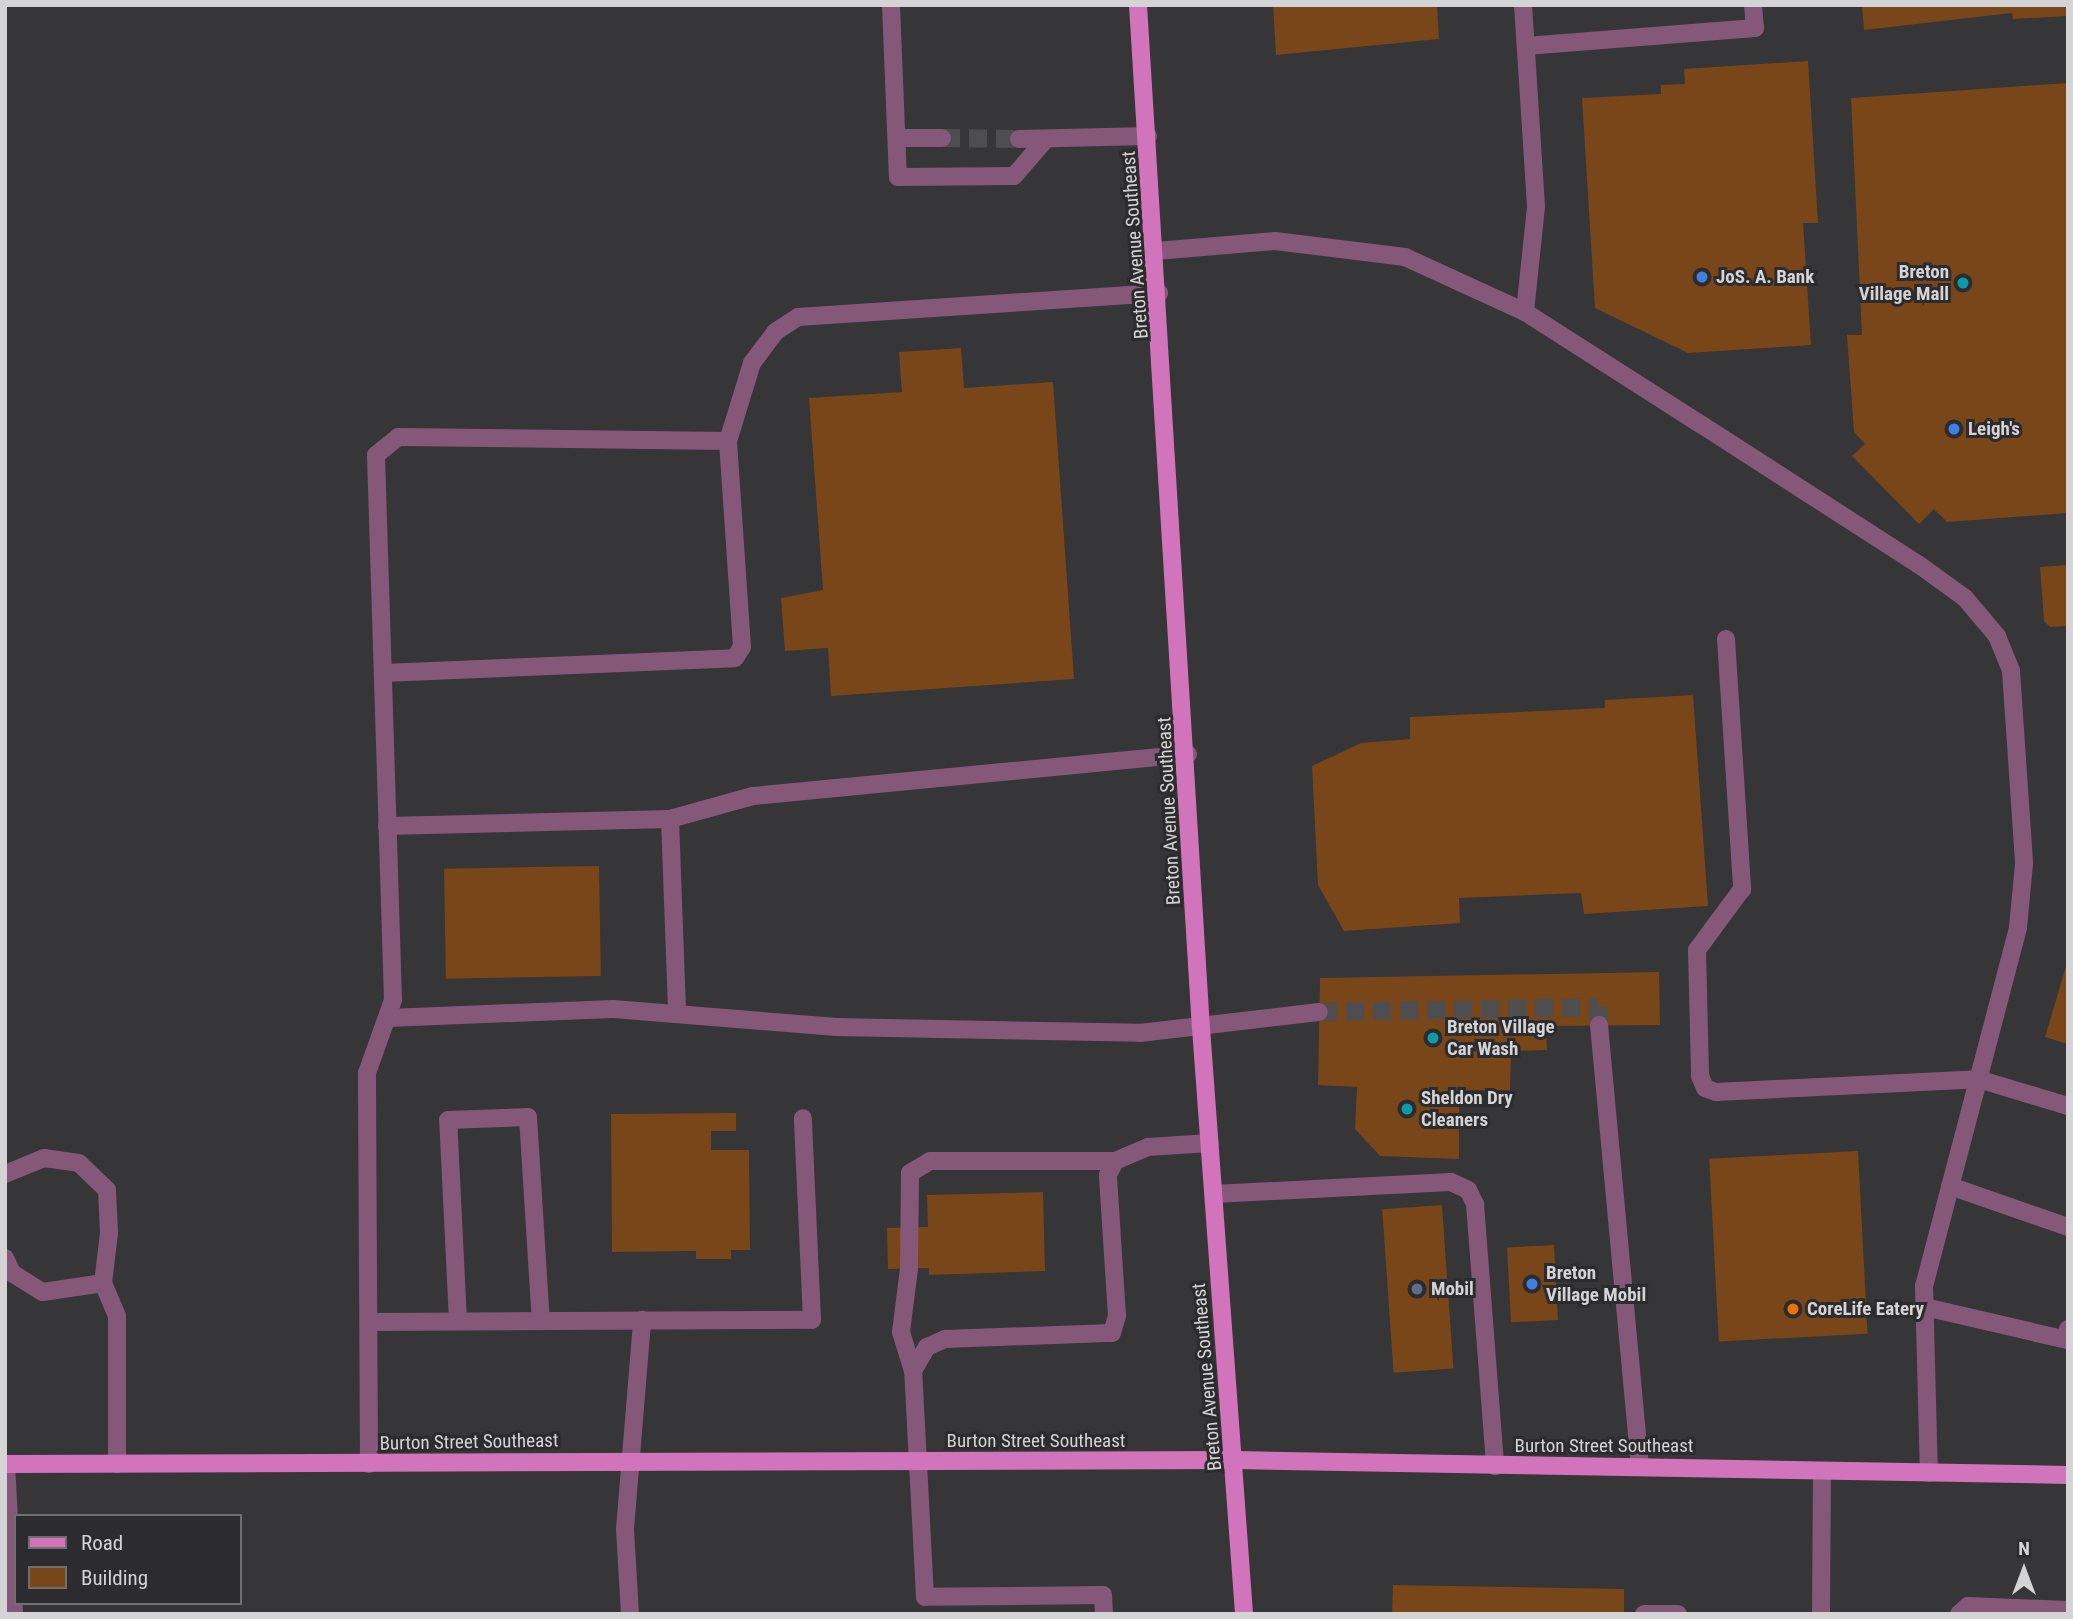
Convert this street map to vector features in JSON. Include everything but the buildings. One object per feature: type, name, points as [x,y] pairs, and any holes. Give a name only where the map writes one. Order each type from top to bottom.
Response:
[{"type":"main road","name":"Breton Avenue Southeast","points":[[1139,5],[1188,754],[1201,1028],[1235,1460],[1244,1614]]},
{"type":"main road","name":"Burton Street Southeast","points":[[6,1464],[1235,1460],[2068,1475]]},
{"type":"street","points":[[891,5],[898,177],[1014,176],[1046,139]]},
{"type":"street","points":[[1523,5],[1536,207],[1525,312]]},
{"type":"street","points":[[1526,46],[1755,28],[1753,5]]},
{"type":"street","points":[[1019,139],[1148,136]]},
{"type":"street","points":[[897,138],[942,138]]},
{"type":"street","points":[[1156,251],[1275,241],[1405,257],[1525,312],[1918,564],[1965,598],[1997,636],[2011,671],[2024,864],[2018,928],[1924,1286],[1929,1473]]},
{"type":"street","points":[[383,673],[735,658],[742,647],[728,441],[752,363],[775,332],[798,317],[1159,293]]},
{"type":"street","points":[[369,1464],[367,1073],[393,1000],[376,455],[398,437],[728,441]]},
{"type":"street","points":[[1726,639],[1742,889],[1697,950],[1700,1076],[1705,1088],[1716,1092],[1978,1079],[2068,1106]]},
{"type":"street","points":[[387,826],[670,819],[753,796],[1188,754]]},
{"type":"street","points":[[670,819],[677,1013]]},
{"type":"street","points":[[388,1018],[613,1009],[836,1027],[1036,1033],[1201,1028],[1319,1012]]},
{"type":"street","points":[[1599,1025],[1640,1466]]},
{"type":"street","points":[[458,1321],[448,1120],[528,1117],[541,1321]]},
{"type":"street","points":[[369,1322],[812,1320],[803,1118]]},
{"type":"street","points":[[1104,1614],[1103,1595],[925,1597],[913,1371],[901,1332],[909,1269],[910,1173],[930,1161],[1115,1161],[1148,1147],[1210,1143]]},
{"type":"street","points":[[5,1174],[44,1158],[79,1163],[107,1190],[109,1233],[103,1283],[117,1316],[117,1464]]},
{"type":"street","points":[[913,1371],[927,1347],[945,1339],[1112,1333],[1117,1316],[1108,1175],[1115,1161]]},
{"type":"street","points":[[1214,1194],[1451,1182],[1468,1190],[1475,1204],[1495,1466]]},
{"type":"street","points":[[1950,1186],[2068,1227]]},
{"type":"street","points":[[5,1258],[12,1273],[43,1292],[103,1283]]},
{"type":"street","points":[[1925,1307],[2067,1337]]},
{"type":"street","points":[[630,1614],[629,1461],[642,1320]]},
{"type":"street","points":[[6,1464],[13,1614]]},
{"type":"street","points":[[1821,1614],[1822,1471]]},
{"type":"street","points":[[1959,1614],[1968,1606],[2068,1610]]},
{"type":"street","points":[[1644,1614],[1678,1614]]},
{"type":"tunnel","points":[[942,138],[1019,139]]},
{"type":"tunnel","points":[[1319,1012],[1598,1007],[1599,1025]]},
{"type":"place","name":"JoS. A. Bank","points":[[1702,277]]},
{"type":"place","name":"Breton Village Mall","points":[[1963,283]]},
{"type":"place","name":"Leigh's","points":[[1954,429]]},
{"type":"place","name":"Breton Village Car Wash","points":[[1433,1038]]},
{"type":"place","name":"Sheldon Dry Cleaners","points":[[1407,1109]]},
{"type":"place","name":"Breton Village Mobil","points":[[1532,1284]]},
{"type":"place","name":"Mobil","points":[[1417,1289]]},
{"type":"place","name":"CoreLife Eatery","points":[[1793,1309]]}]
